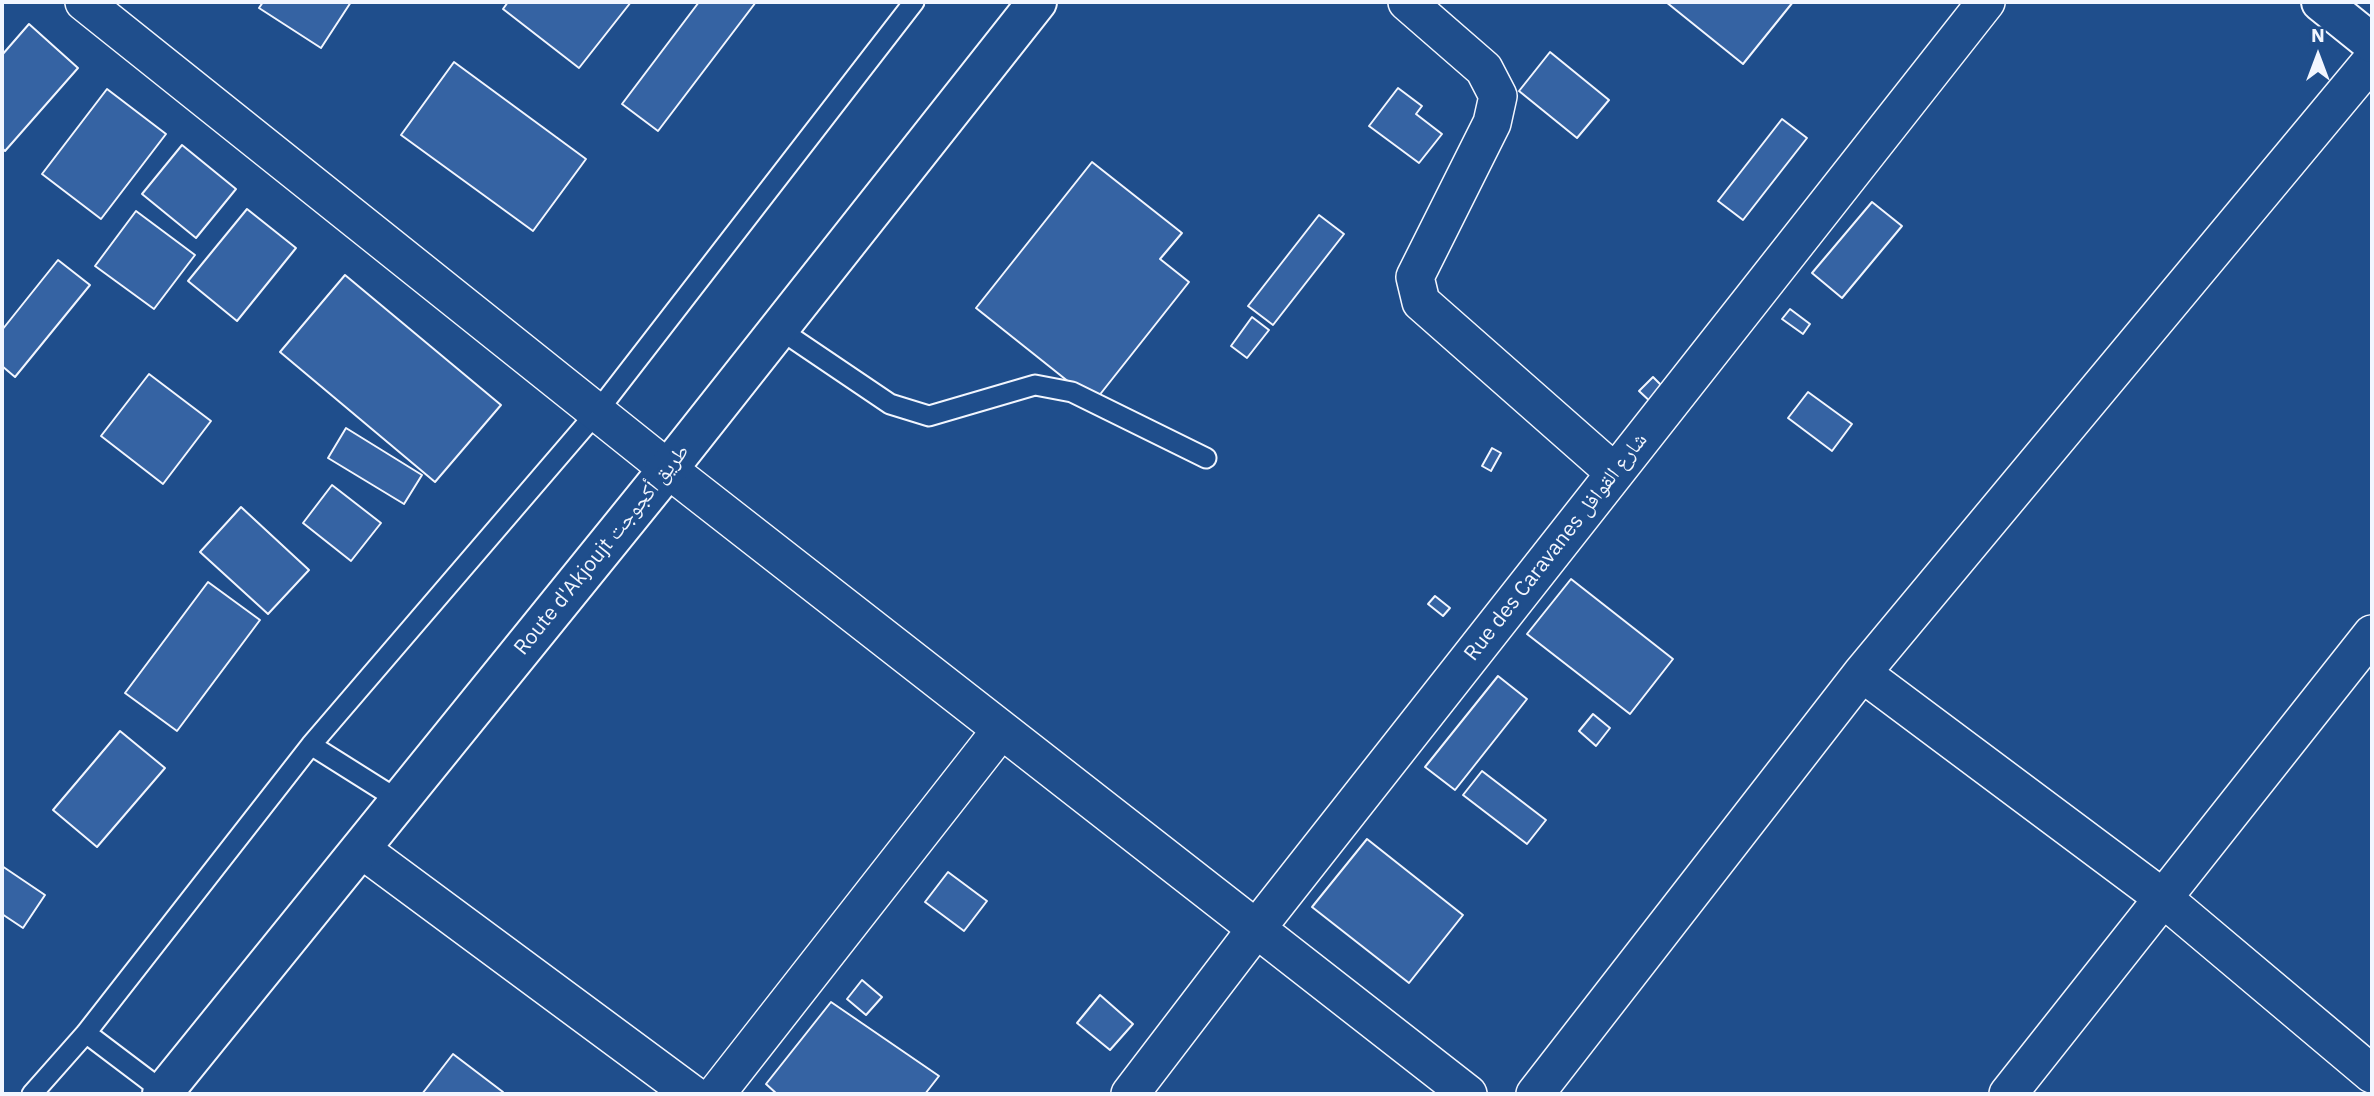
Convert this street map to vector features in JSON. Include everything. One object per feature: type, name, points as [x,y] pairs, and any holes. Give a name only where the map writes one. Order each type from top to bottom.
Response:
[{"type":"main road","name":"Route d'Akjoujt طريق أكجوجت","points":[[163,1093],[668,469],[1037,2]]},
{"type":"main road","points":[[2321,2],[2372,43]]},
{"type":"street","points":[[84,2],[668,469],[1468,1094]]},
{"type":"street","points":[[1407,2],[1485,69],[1498,96],[1492,123],[1415,277],[1421,302],[1615,473]]},
{"type":"street","name":"Rue des Caravanes شارع القوافل","points":[[1130,1094],[1256,929],[1986,2]]},
{"type":"street","points":[[1535,1094],[1862,673],[2372,60]]},
{"type":"street","points":[[2008,1094],[2372,634]]},
{"type":"street","points":[[1862,673],[2162,898],[2372,1074]]},
{"type":"street","points":[[716,1094],[1001,730]]},
{"type":"street","points":[[360,849],[692,1094]]},
{"type":"lane","points":[[32,1094],[86,1033],[311,745],[597,412],[914,2]]},
{"type":"lane","points":[[779,329],[890,404],[929,416],[1035,385],[1072,392],[1206,457]]},
{"type":"lane","points":[[311,745],[400,801]]},
{"type":"lane","points":[[86,1033],[163,1093]]},
{"type":"building","points":[[263,2],[351,2],[321,48],[259,8]]},
{"type":"building","points":[[508,2],[631,2],[579,68],[503,9]]},
{"type":"building","points":[[699,2],[756,2],[658,131],[622,104]]},
{"type":"building","points":[[1666,2],[1793,2],[1743,64]]},
{"type":"building","points":[[29,24],[78,68],[5,151],[2,148],[2,55]]},
{"type":"building","points":[[1550,52],[1609,100],[1577,138],[1519,91]]},
{"type":"building","points":[[454,62],[586,159],[533,231],[401,135]]},
{"type":"building","points":[[1398,88],[1422,106],[1416,114],[1442,134],[1419,163],[1369,126]]},
{"type":"building","points":[[107,89],[166,134],[101,219],[42,174]]},
{"type":"building","points":[[1782,119],[1807,138],[1743,220],[1718,201]]},
{"type":"building","points":[[182,145],[236,189],[196,238],[142,194]]},
{"type":"building","points":[[1092,162],[1182,233],[1160,259],[1189,282],[1094,402],[976,308]]},
{"type":"building","points":[[1872,202],[1902,226],[1842,298],[1812,273]]},
{"type":"building","points":[[247,209],[296,248],[237,321],[188,281]]},
{"type":"building","points":[[136,211],[195,255],[154,309],[95,266]]},
{"type":"building","points":[[1319,215],[1344,234],[1273,325],[1248,306]]},
{"type":"building","points":[[58,260],[90,285],[15,377],[2,366],[2,330]]},
{"type":"building","points":[[345,275],[501,405],[435,482],[280,352]]},
{"type":"building","points":[[1790,309],[1810,324],[1803,334],[1782,319]]},
{"type":"building","points":[[1252,317],[1269,330],[1247,358],[1231,346]]},
{"type":"building","points":[[149,374],[211,421],[163,484],[101,436]]},
{"type":"building","points":[[1653,377],[1668,392],[1654,405],[1639,391]]},
{"type":"building","points":[[1808,392],[1852,424],[1832,451],[1788,418]]},
{"type":"building","points":[[346,428],[422,475],[404,504],[328,458]]},
{"type":"building","points":[[1492,448],[1501,453],[1491,471],[1482,466]]},
{"type":"building","points":[[332,485],[381,523],[351,561],[303,523]]},
{"type":"building","points":[[241,507],[309,570],[268,614],[200,552]]},
{"type":"building","points":[[1571,579],[1673,659],[1630,714],[1527,634]]},
{"type":"building","points":[[208,582],[260,620],[177,731],[125,693]]},
{"type":"building","points":[[1435,596],[1450,608],[1443,616],[1428,604]]},
{"type":"building","points":[[1498,676],[1527,699],[1455,790],[1425,767]]},
{"type":"building","points":[[1593,714],[1610,728],[1596,746],[1579,731]]},
{"type":"building","points":[[120,731],[165,768],[97,847],[53,810]]},
{"type":"building","points":[[1482,771],[1546,820],[1527,844],[1463,795]]},
{"type":"building","points":[[1367,839],[1463,915],[1409,983],[1312,907]]},
{"type":"building","points":[[2,866],[45,895],[23,928],[2,914]]},
{"type":"building","points":[[948,872],[987,901],[964,931],[925,902]]},
{"type":"building","points":[[862,980],[882,997],[866,1015],[847,999]]},
{"type":"building","points":[[1100,995],[1133,1024],[1110,1050],[1077,1023]]},
{"type":"building","points":[[831,1002],[939,1076],[925,1094],[777,1094],[766,1084]]},
{"type":"building","points":[[453,1054],[503,1092],[502,1094],[422,1094]]}]
